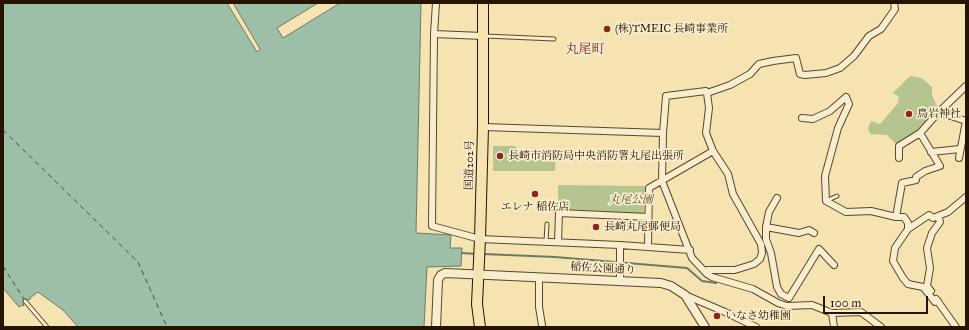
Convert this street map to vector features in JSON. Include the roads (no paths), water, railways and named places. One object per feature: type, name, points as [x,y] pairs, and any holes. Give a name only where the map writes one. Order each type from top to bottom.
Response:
[{"type":"highway","name":"国道202号","points":[[480,327],[478,304],[483,127],[483,3]]},
{"type":"street","points":[[436,3],[434,34],[432,226],[480,242],[558,242],[648,246],[690,250]]},
{"type":"street","points":[[707,93],[730,85],[750,74],[759,64],[773,61],[796,58],[800,74],[805,75],[826,73],[840,68],[854,56],[869,36],[882,29],[895,9],[894,3]]},
{"type":"street","points":[[434,34],[484,36]]},
{"type":"street","points":[[899,158],[899,146],[920,133],[966,86]]},
{"type":"street","points":[[707,93],[706,90],[666,96],[663,133],[662,181],[696,263],[712,277],[753,289],[778,303],[792,306],[812,305],[832,313],[860,312],[882,327]]},
{"type":"street","points":[[704,271],[735,270],[754,264],[760,259],[762,253],[761,244],[733,194],[728,174],[713,151],[706,133],[708,108],[707,93]]},
{"type":"street","points":[[802,118],[813,119],[830,111],[846,97],[849,104],[838,128],[825,176],[826,201],[846,212],[871,211],[904,218],[908,223],[908,229]]},
{"type":"street","points":[[938,113],[966,121],[959,158]]},
{"type":"street","points":[[483,127],[663,133]]},
{"type":"street","points":[[896,217],[902,184],[916,180],[916,177],[925,171],[940,166],[920,133]]},
{"type":"street","points":[[931,152],[960,149]]},
{"type":"street","points":[[648,246],[649,188],[713,151]]},
{"type":"street","points":[[938,301],[935,302],[923,286],[908,284],[903,278],[893,261],[895,248],[908,229],[929,215],[933,218],[948,212],[966,197]]},
{"type":"street","points":[[777,198],[769,212],[766,228],[766,239],[771,253],[777,287],[780,292],[785,297],[789,298],[819,249],[834,265]]},
{"type":"street","points":[[558,242],[559,213],[648,217]]},
{"type":"street","points":[[938,216],[940,222],[932,233],[927,248],[930,268],[927,286],[956,327]]},
{"type":"street","points":[[766,228],[799,233],[809,230],[814,233]]},
{"type":"street","points":[[620,245],[620,280]]},
{"type":"street","name":"稲佐公園通り","points":[[436,327],[438,280],[440,275],[445,273],[479,270],[539,277],[660,283],[671,286],[685,295],[705,327]]},
{"type":"street","points":[[539,277],[538,307],[542,325]]},
{"type":"street","points":[[685,295],[756,327]]},
{"type":"street","points":[[832,313],[834,327]]},
{"type":"lane","points":[[484,36],[554,38]]},
{"type":"lane","points":[[826,201],[837,196]]},
{"type":"lane","points":[[546,242],[547,224]]},
{"type":"lane","points":[[25,301],[47,327]]},
{"type":"waterway","points":[[462,253],[477,254]]},
{"type":"waterway","points":[[483,254],[555,257],[687,268],[702,281],[716,283]]},
{"type":"place","name":"(株)TMEIC 長崎事業所","points":[[607,29]]},
{"type":"place","name":"鳥岩神社","points":[[909,114]]},
{"type":"place","name":"長崎市消防局中央消防署丸尾出張所","points":[[500,156]]},
{"type":"place","name":"エレナ 稲佐店","points":[[535,194]]},
{"type":"place","name":"長崎丸尾郵便局","points":[[596,227]]},
{"type":"place","name":"いなさ幼稚園","points":[[717,316]]},
{"type":"district","name":"丸尾町","points":[[585,50]]},
{"type":"park label","name":"丸尾公園","points":[[631,200]]}]
